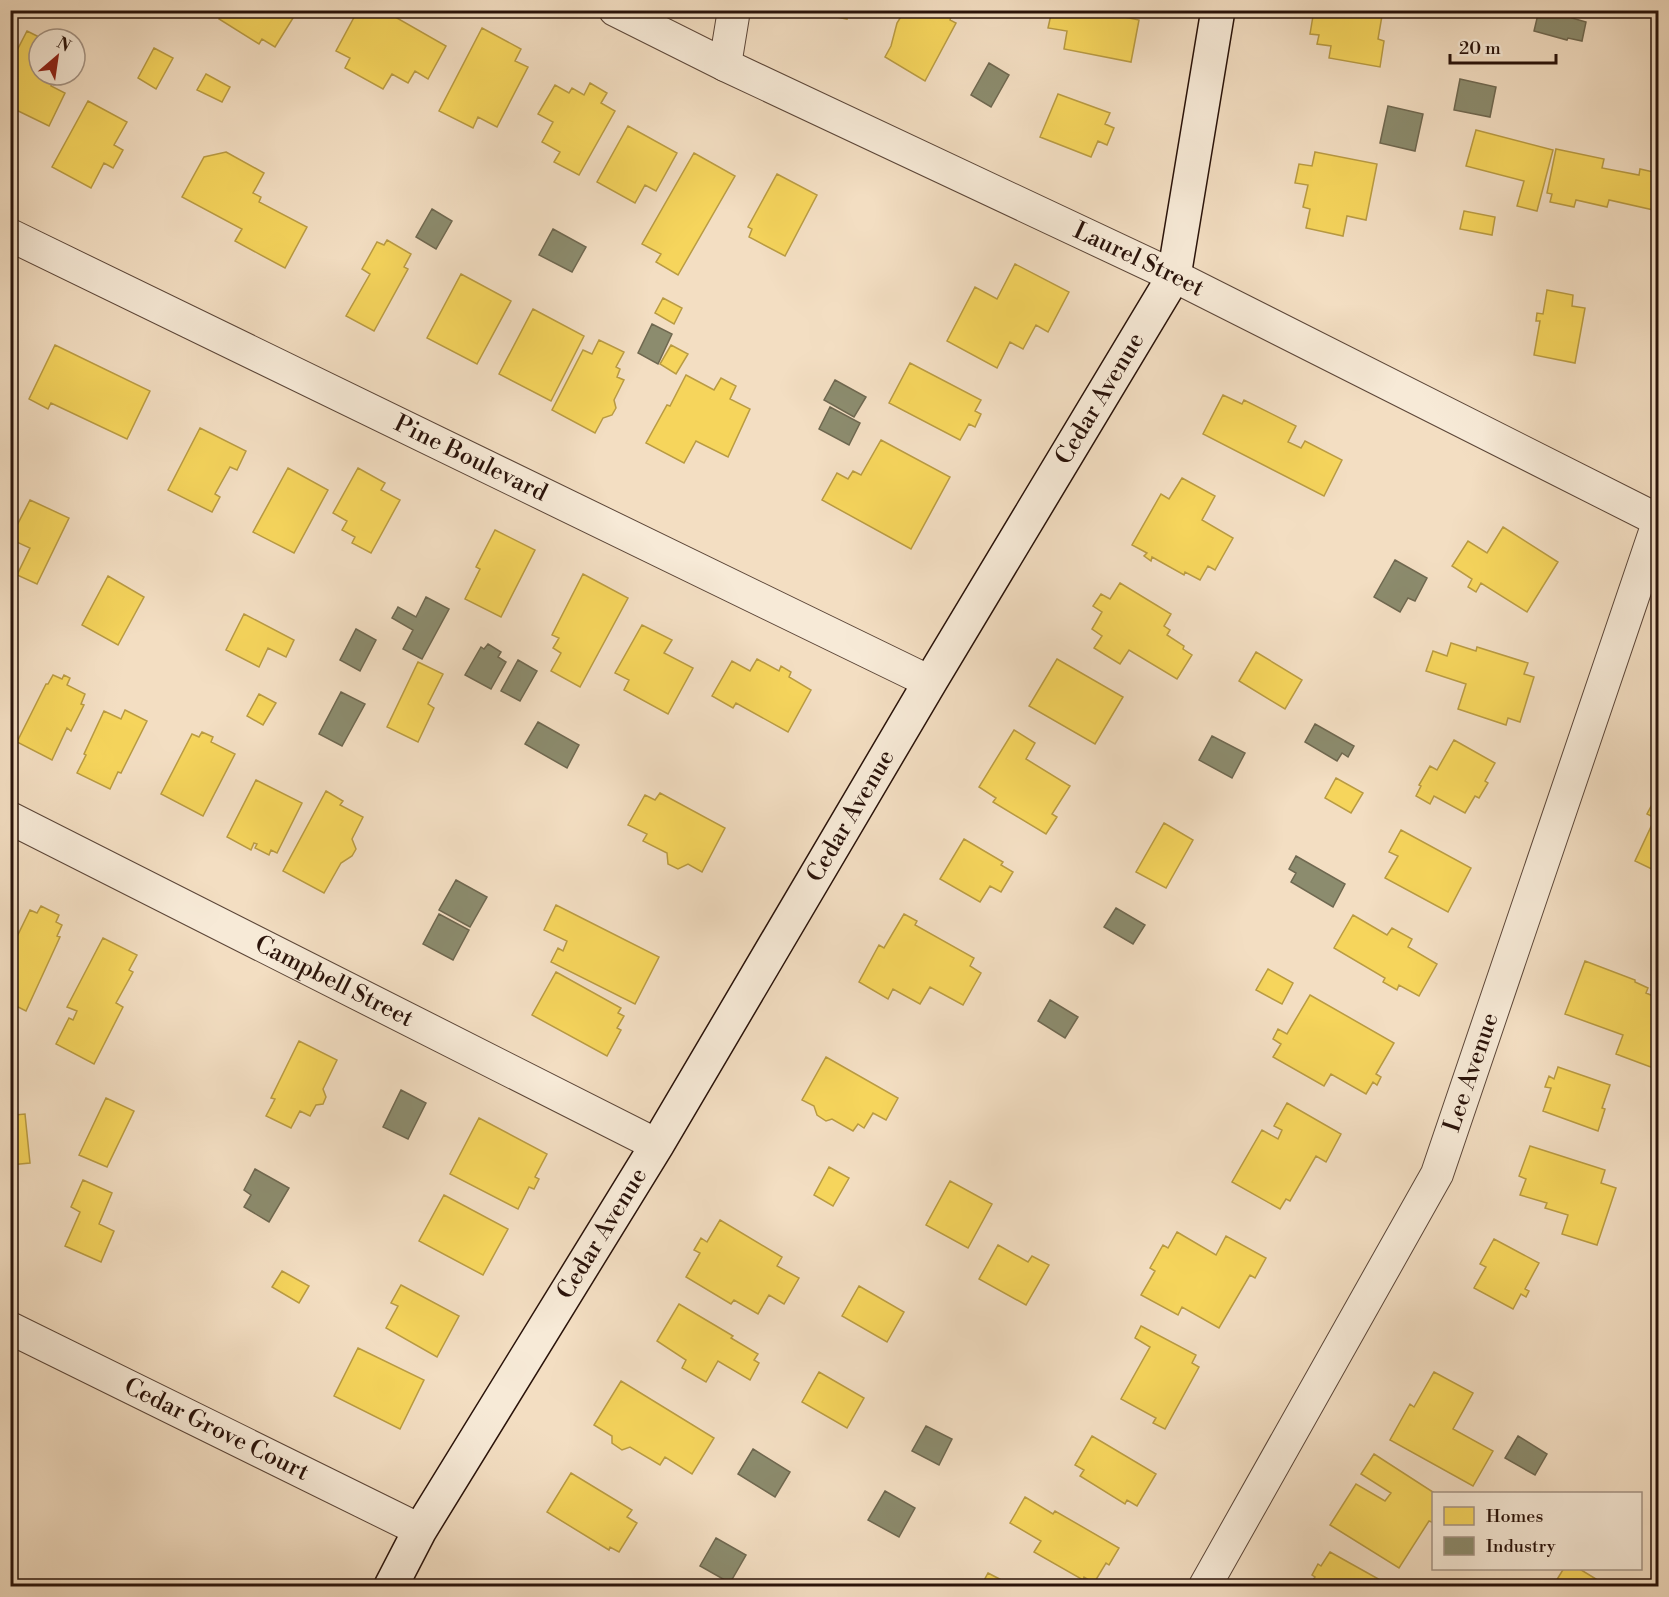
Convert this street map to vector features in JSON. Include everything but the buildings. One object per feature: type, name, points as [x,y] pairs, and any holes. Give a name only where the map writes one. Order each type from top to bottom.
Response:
[{"type":"street","name":"Laurel Street","points":[[615,10],[725,65],[1174,276],[1659,522]]},
{"type":"street","points":[[725,65],[734,10]]},
{"type":"street","name":"Cedar Avenue","points":[[391,1587],[420,1530],[657,1145],[930,682],[1174,276],[1218,10]]},
{"type":"street","name":"Pine Boulevard","points":[[10,235],[930,682]]},
{"type":"street","name":"Lee Avenue","points":[[1205,1587],[1437,1174],[1659,522]]},
{"type":"street","name":"Campbell Street","points":[[10,818],[657,1145]]},
{"type":"street","name":"Cedar Grove Court","points":[[10,1328],[420,1530]]}]
